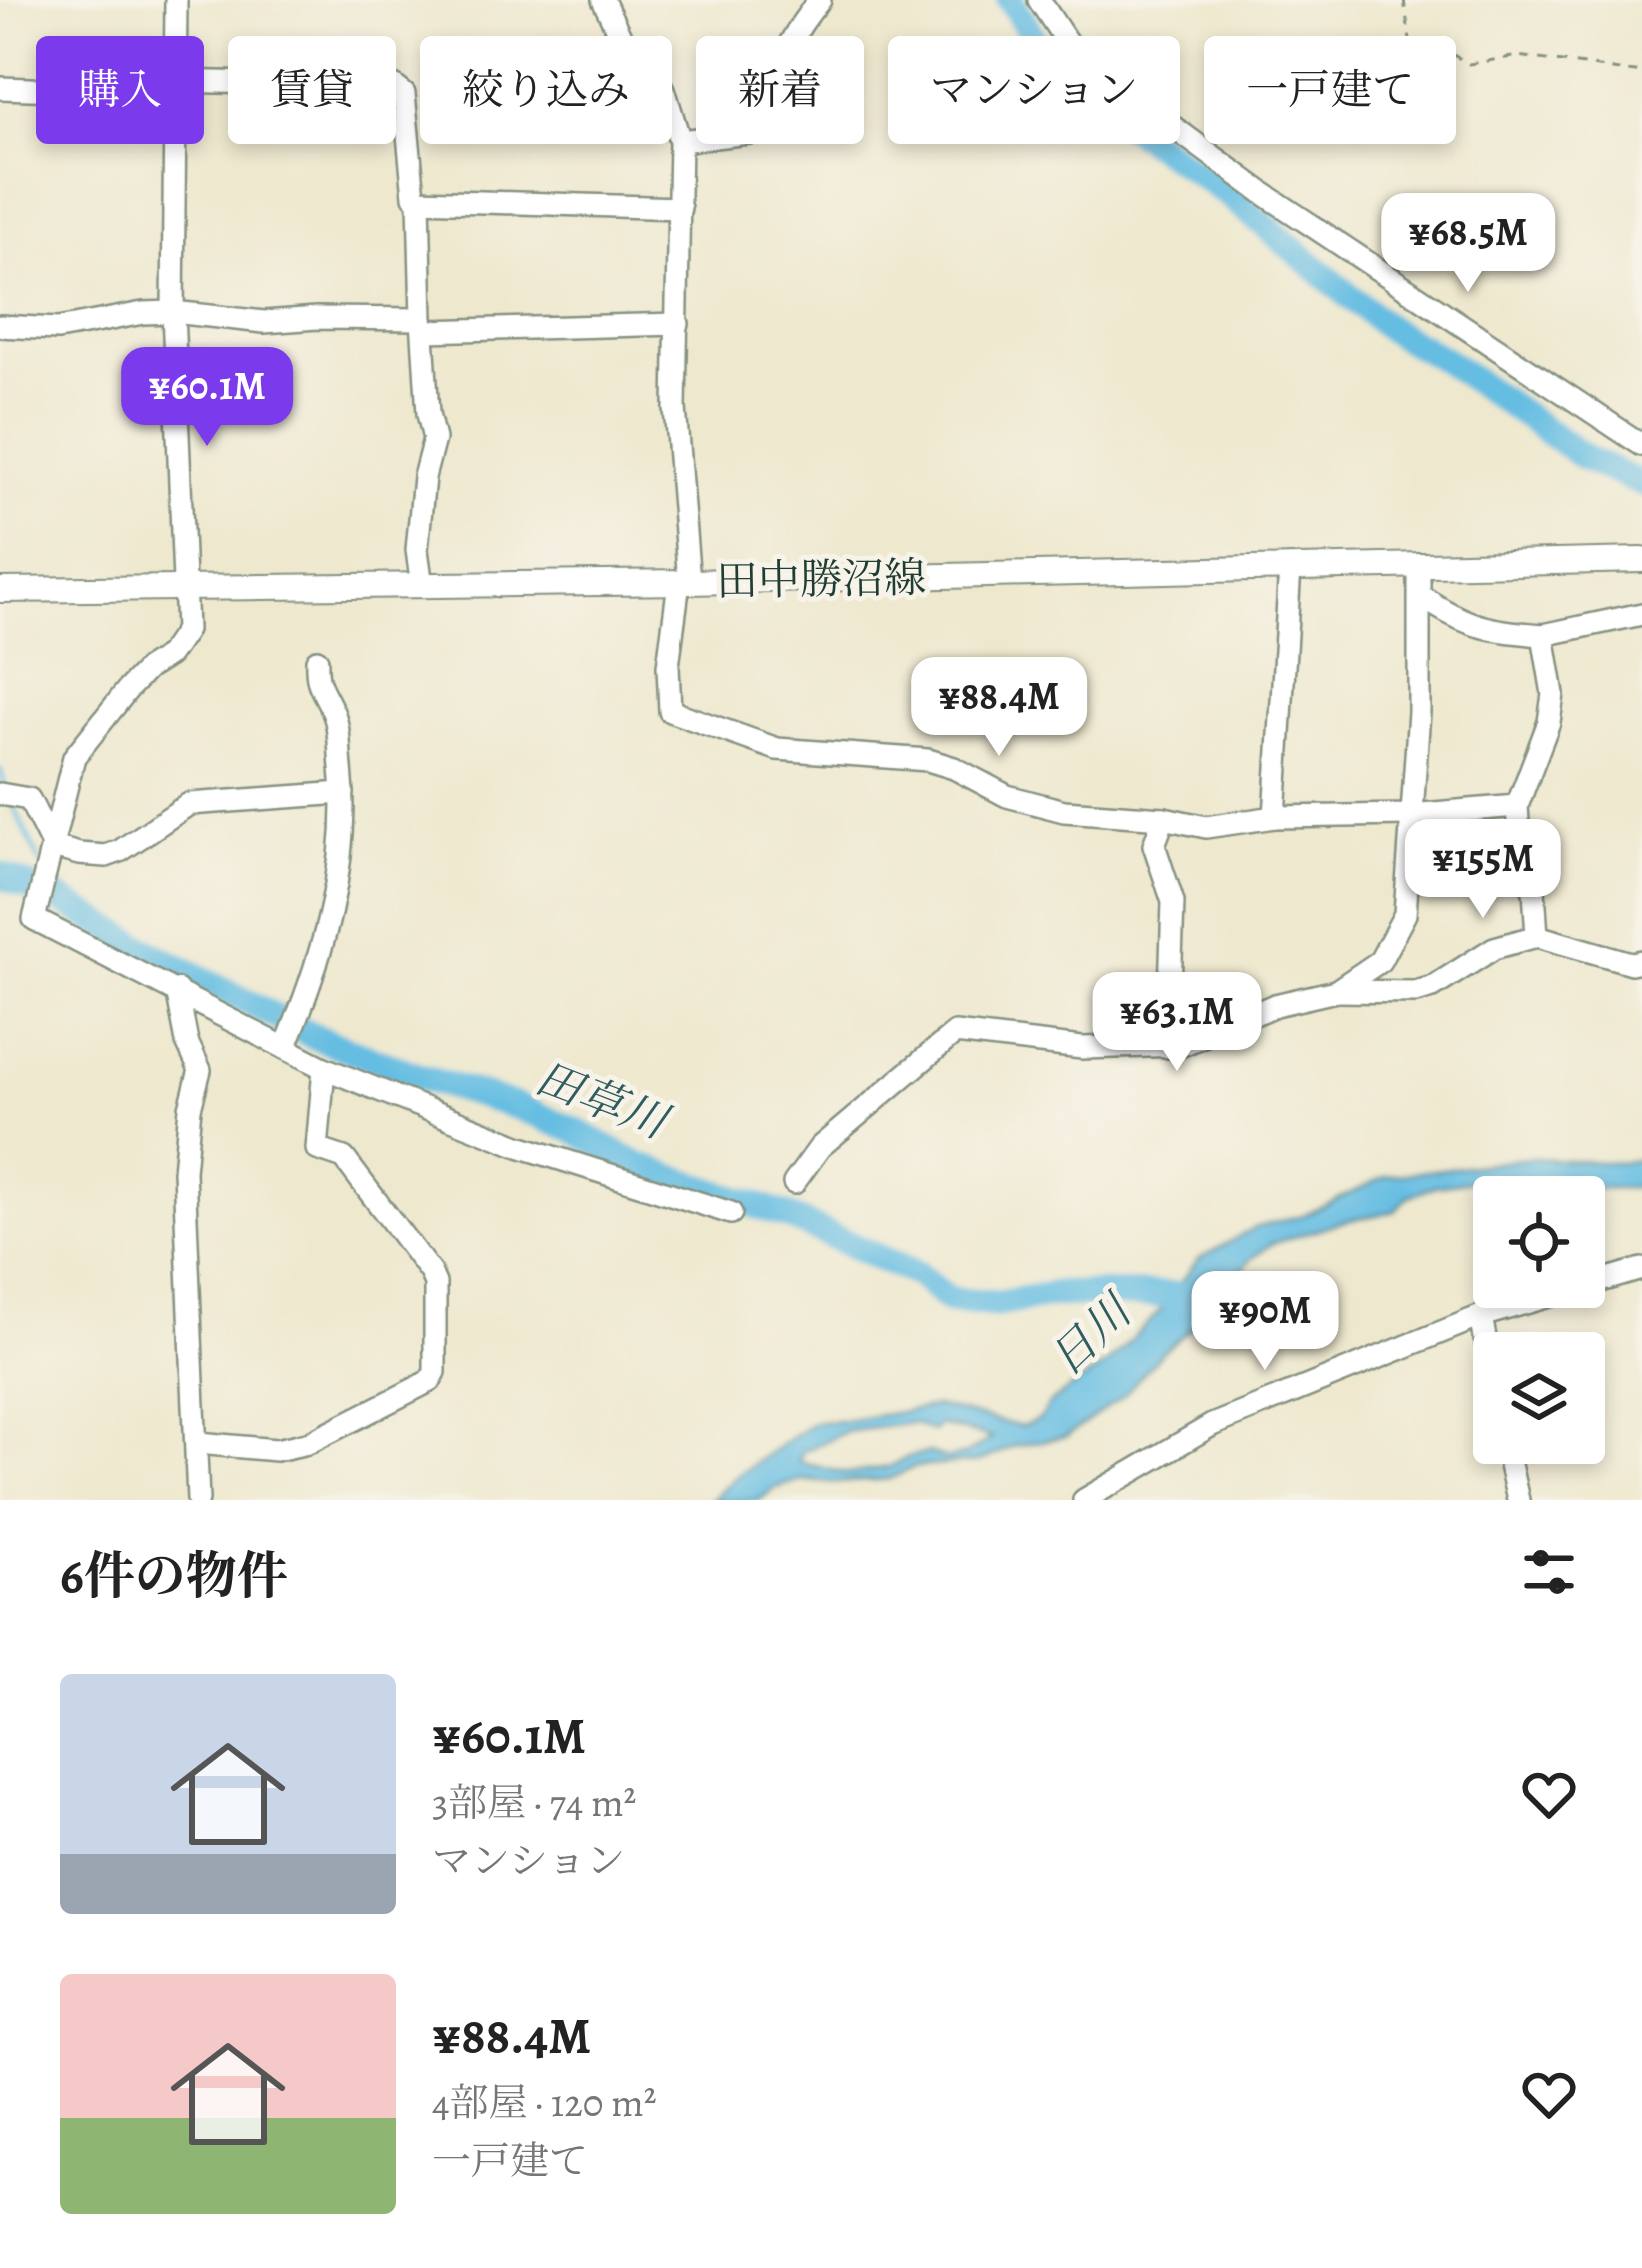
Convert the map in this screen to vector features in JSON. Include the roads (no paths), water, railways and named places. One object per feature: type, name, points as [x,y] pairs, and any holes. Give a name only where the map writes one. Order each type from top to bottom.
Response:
[{"type":"main road","name":"田中勝沼線","points":[[0,590],[684,582],[1641,562]]},
{"type":"street","points":[[176,0],[176,36]]},
{"type":"street","points":[[604,0],[635,67],[664,89],[680,141],[675,408],[684,582],[668,666],[670,711],[777,749],[928,760],[1007,796],[1064,811],[1164,818],[1206,827],[1275,817],[1411,815],[1517,806]]},
{"type":"street","points":[[680,141],[749,133],[787,48],[820,0]]},
{"type":"street","points":[[1039,0],[1082,65],[1263,193],[1642,445]]},
{"type":"street","points":[[204,87],[394,86],[404,94],[418,200],[428,414],[434,439],[424,477],[417,550],[422,586]]},
{"type":"street","points":[[0,88],[36,88]]},
{"type":"street","points":[[174,144],[173,312],[186,630],[169,655],[128,689],[74,758],[34,920],[324,1068],[519,1146],[731,1213]]},
{"type":"street","points":[[418,200],[680,208]]},
{"type":"street","points":[[0,326],[58,329],[173,312],[264,322],[317,318],[424,325],[678,324]]},
{"type":"street","points":[[1336,991],[1380,961],[1405,914],[1419,712],[1419,564]]},
{"type":"street","points":[[1275,817],[1289,567]]},
{"type":"street","points":[[1421,596],[1461,623],[1491,631],[1543,635],[1642,614]]},
{"type":"street","points":[[1537,936],[1534,890],[1521,867],[1517,806],[1549,722],[1553,694],[1543,635]]},
{"type":"street","points":[[286,1046],[323,945],[338,874],[344,793],[335,715],[316,685],[317,660]]},
{"type":"street","points":[[52,852],[106,856],[189,804],[344,793]]},
{"type":"street","points":[[11,795],[29,799],[52,852]]},
{"type":"street","points":[[1164,818],[1154,845],[1173,902],[1168,1047]]},
{"type":"street","points":[[794,1183],[820,1147],[955,1033],[1082,1048],[1168,1047],[1275,1005],[1336,991],[1416,992],[1433,987],[1494,947],[1537,936],[1631,963],[1642,961]]},
{"type":"street","points":[[177,990],[188,1042],[200,1070],[190,1108],[184,1171],[198,1500]]},
{"type":"street","points":[[198,1443],[276,1450],[308,1443],[430,1381],[435,1372],[435,1283],[430,1272],[344,1158],[316,1149],[324,1068]]},
{"type":"street","points":[[1605,1279],[1642,1269]]},
{"type":"street","points":[[1084,1500],[1212,1425],[1508,1308]]},
{"type":"street","points":[[1481,1316],[1484,1332]]},
{"type":"street","points":[[1509,1464],[1518,1500]]},
{"type":"water","points":[[1530,1158],[1619,1163],[1642,1159],[1642,1188],[1605,1188],[1605,1176],[1473,1176],[1473,1181],[1434,1186],[1409,1196],[1395,1211],[1271,1244],[1250,1260],[1210,1313],[1162,1352],[1122,1397],[1067,1436],[1015,1446],[979,1462],[915,1467],[889,1479],[802,1480],[775,1488],[759,1500],[711,1500],[738,1475],[814,1422],[936,1406],[1022,1427],[1106,1365],[1168,1303],[1150,1294],[1177,1287],[1198,1260],[1254,1228],[1307,1214],[1387,1176]],"holes":[[[913,1423],[933,1432],[939,1425],[992,1438],[965,1455],[947,1459],[930,1453],[849,1474],[799,1462],[802,1452],[845,1432]]]},
{"type":"waterway","points":[[1010,0],[1051,66],[1082,96],[1231,197],[1390,330],[1443,359],[1586,459],[1642,484]]},
{"type":"waterway","points":[[0,769],[5,786]]},
{"type":"waterway","points":[[12,802],[40,863]]},
{"type":"waterway","name":"田草川","points":[[0,875],[57,898],[313,1036],[426,1079],[515,1106],[576,1131],[640,1166],[784,1215],[918,1275],[948,1300],[997,1304],[1056,1294],[1184,1295]]},
{"type":"waterway","points":[[50,884],[57,898]]},
{"type":"water label","name":"日川","points":[[1090,1336]]}]
